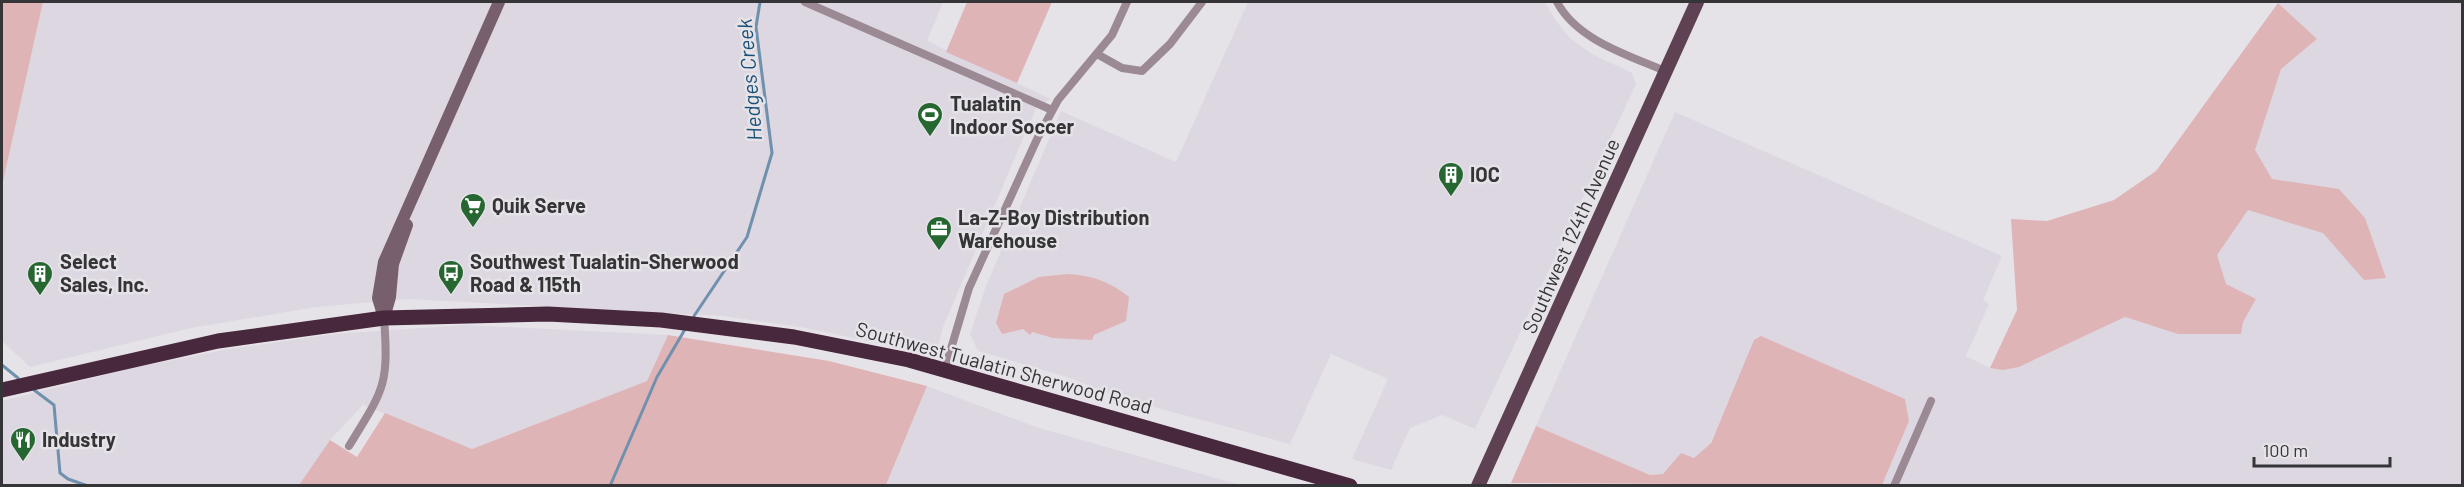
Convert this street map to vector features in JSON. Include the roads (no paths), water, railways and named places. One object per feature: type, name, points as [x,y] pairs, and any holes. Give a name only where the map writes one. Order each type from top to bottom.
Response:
[{"type":"highway","name":"Southwest Tualatin Sherwood Road","points":[[2,390],[218,341],[384,318],[548,314],[661,320],[795,338],[869,351],[945,369],[1350,486]]},
{"type":"main road","name":"Southwest 124th Avenue","points":[[1478,486],[1697,2]]},
{"type":"street","points":[[349,446],[384,384],[387,362],[384,318],[378,298],[382,272],[499,2]]},
{"type":"street","points":[[805,2],[1052,110]]},
{"type":"street","points":[[945,369],[958,320],[973,280],[1052,110],[1112,35],[1127,2]]},
{"type":"street","points":[[1096,54],[1122,68],[1142,71],[1170,44],[1202,2]]},
{"type":"street","points":[[1557,2],[1567,16],[1588,34],[1665,71]]},
{"type":"street","points":[[1894,486],[1931,401]]},
{"type":"waterway","name":"Hedges Creek","points":[[694,316],[747,237],[772,153],[756,27],[760,2]]},
{"type":"waterway","name":"Hedges Creek","points":[[610,486],[657,377],[684,331]]},
{"type":"waterway","name":"Hedges Creek","points":[[2,365],[18,378]]},
{"type":"waterway","name":"Hedges Creek","points":[[34,390],[54,405],[60,473],[68,479],[88,486]]},
{"type":"place","name":"Tualatin Indoor Soccer","points":[[930,138]]},
{"type":"place","name":"IOC","points":[[1451,198]]},
{"type":"place","name":"Quik Serve","points":[[473,229]]},
{"type":"place","name":"La-Z-Boy Distribution Warehouse","points":[[939,252]]},
{"type":"place","name":"Southwest Tualatin-Sherwood Road & 115th","points":[[451,296]]},
{"type":"place","name":"Select Sales, Inc.","points":[[40,297]]},
{"type":"place","name":"Industry","points":[[23,463]]}]
